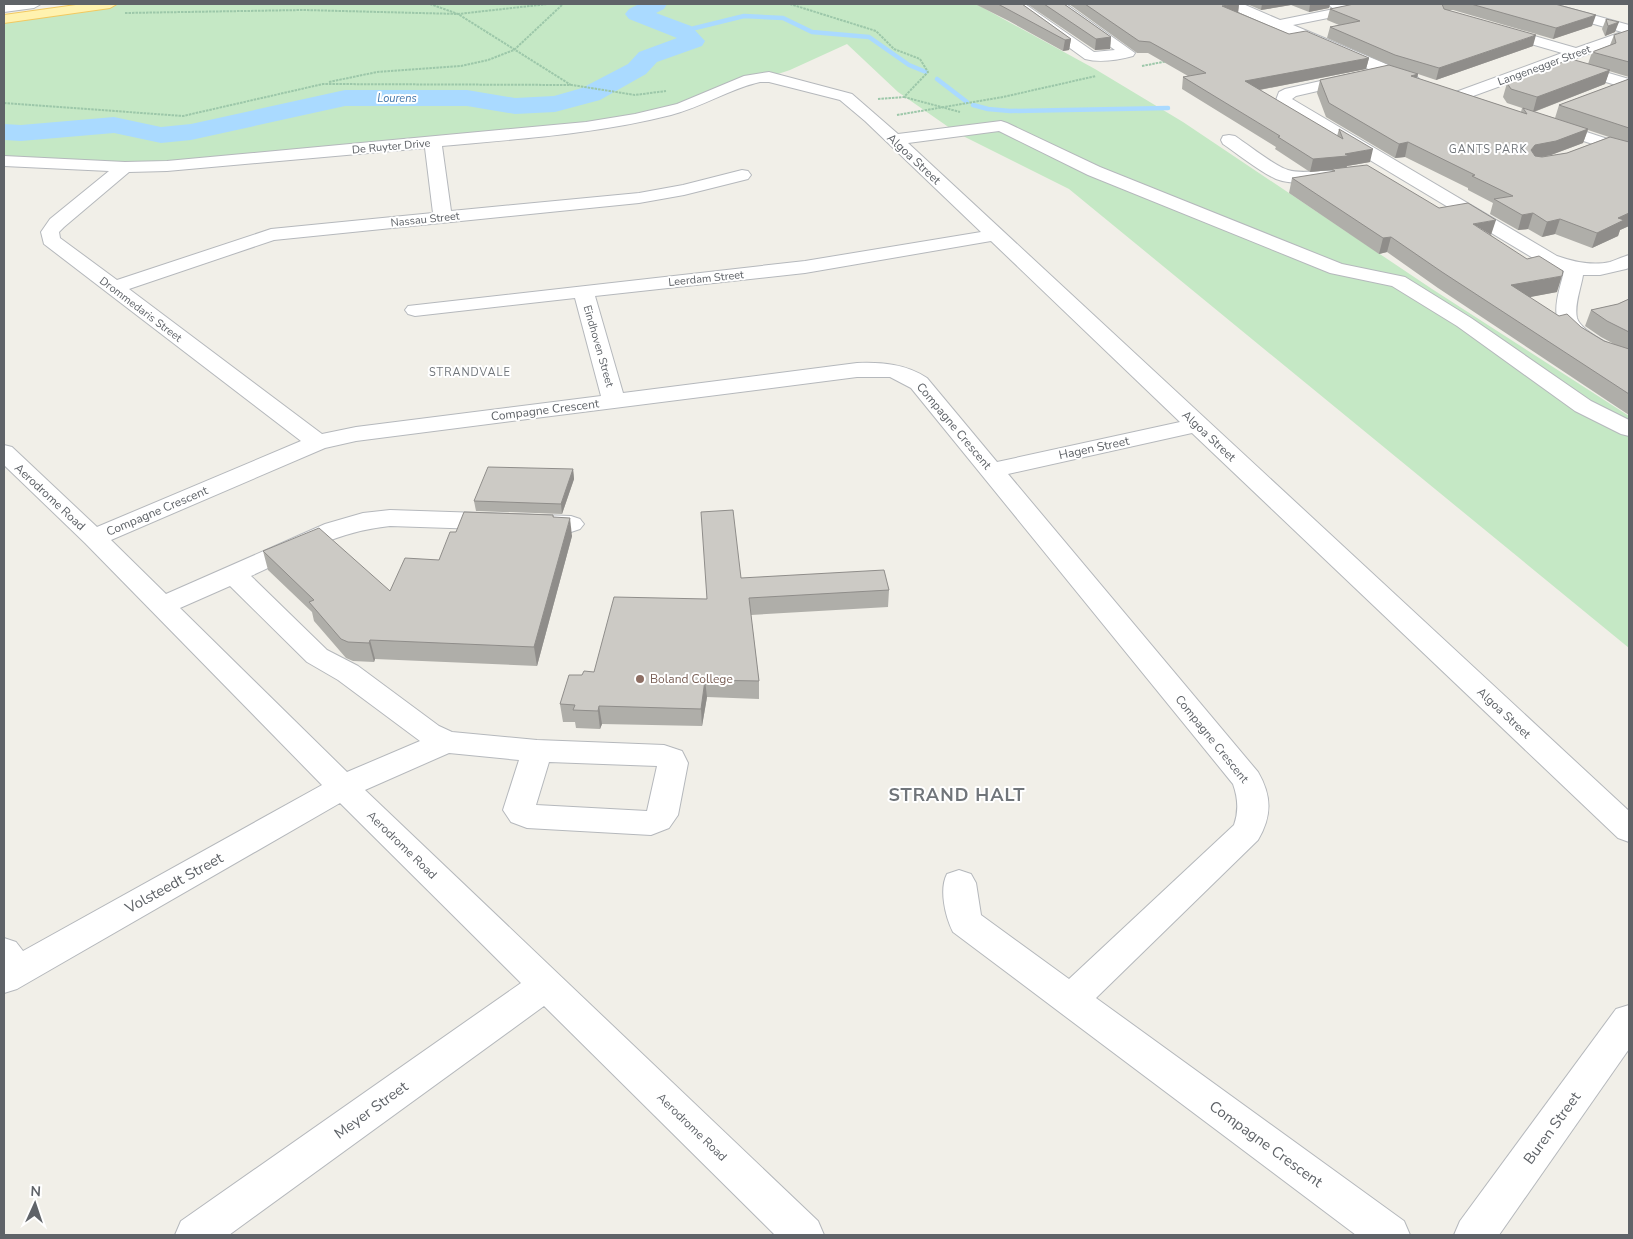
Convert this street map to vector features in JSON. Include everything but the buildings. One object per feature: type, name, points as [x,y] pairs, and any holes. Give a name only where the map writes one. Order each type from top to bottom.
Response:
[{"type":"main road","points":[[4,19],[114,9]]},
{"type":"street","points":[[4,8],[34,4]]},
{"type":"street","points":[[1016,4],[1090,56],[1099,57],[1128,53],[1058,4]]},
{"type":"street","points":[[1232,4],[1281,17],[1306,19],[1348,10],[1334,4]]},
{"type":"street","points":[[1549,6],[1629,29]]},
{"type":"street","points":[[1281,17],[1387,71],[1423,83]]},
{"type":"street","points":[[1484,26],[1576,54]]},
{"type":"street","name":"Langenegger Street","points":[[1459,96],[1629,34]]},
{"type":"street","points":[[1553,62],[1627,84]]},
{"type":"street","points":[[1387,71],[1296,90],[1287,94],[1284,98],[1294,108],[1545,257],[1574,268],[1608,269],[1629,261]]},
{"type":"street","name":"De Ruyter Drive","points":[[4,161],[125,167],[167,166],[562,130],[630,119],[698,102],[757,76],[770,77]]},
{"type":"street","name":"Algoa Street","points":[[770,77],[841,95],[853,101],[1629,830]]},
{"type":"street","points":[[1602,93],[1627,84]]},
{"type":"street","points":[[1441,90],[1487,105]]},
{"type":"street","points":[[1558,110],[1533,120],[1629,152]]},
{"type":"street","points":[[894,140],[1001,126],[1094,171],[1337,268],[1398,281],[1464,322],[1583,406],[1629,429]]},
{"type":"street","points":[[1229,140],[1282,175],[1312,178],[1352,174]]},
{"type":"street","points":[[433,142],[443,218]]},
{"type":"street","points":[[1580,153],[1604,143]]},
{"type":"street","name":"Drommedaris Street","points":[[125,167],[57,223],[50,232],[51,240],[318,442]]},
{"type":"street","points":[[1370,171],[1396,168]]},
{"type":"street","name":"Nassau Street","points":[[114,288],[271,235],[639,198],[684,190],[742,175]]},
{"type":"street","name":"Leerdam Street","points":[[415,310],[805,267],[994,235]]},
{"type":"street","points":[[1574,268],[1567,320],[1573,330],[1615,357],[1629,361]]},
{"type":"street","name":"Eindhoven Street","points":[[583,291],[614,401]]},
{"type":"street","name":"Compagne Crescent","points":[[94,538],[318,442],[356,434],[857,370],[876,369],[912,378],[919,383],[1247,780],[1254,801],[1253,820],[1247,832],[1070,1000]]},
{"type":"street","name":"Hagen Street","points":[[991,470],[1197,426]]},
{"type":"street","name":"Aerodrome Road","points":[[4,452],[94,538],[343,787],[803,1235]]},
{"type":"street","points":[[162,606],[334,529],[363,521],[390,518],[571,524]]},
{"type":"street","points":[[233,574],[317,656],[348,673],[428,733],[446,742],[537,751],[664,756],[671,759],[673,763],[662,815],[652,823],[527,816],[522,814],[519,810],[537,751]]},
{"type":"street","name":"Volsteedt Street","points":[[8,967],[343,787],[446,742]]},
{"type":"street","name":"Compagne Crescent","points":[[959,883],[964,922],[1389,1235]]},
{"type":"street","name":"Meyer Street","points":[[196,1235],[546,984]]},
{"type":"street","name":"Buren Street","points":[[1475,1235],[1629,1020]]},
{"type":"path","points":[[430,4],[458,14],[572,85]]},
{"type":"path","points":[[114,9],[145,12],[303,10],[458,14],[548,4]]},
{"type":"path","points":[[4,103],[183,116],[377,72],[461,66],[488,60],[514,50],[563,4]]},
{"type":"path","points":[[790,4],[876,32],[894,49],[920,59],[928,72],[904,96]]},
{"type":"path","points":[[1142,66],[1170,61]]},
{"type":"path","points":[[871,118],[1003,97],[1104,74]]},
{"type":"path","points":[[323,84],[572,85],[634,95],[673,90]]},
{"type":"path","points":[[853,101],[904,96],[946,107],[1001,126]]},
{"type":"green space","points":[[124,4],[976,4],[1095,69],[1183,122],[1432,289],[1629,416],[1629,648],[1069,189],[957,133],[898,92],[847,44],[790,70],[769,77],[652,111],[594,122],[163,163],[124,164],[4,157],[4,21]]},
{"type":"waterway","name":"Lourens","points":[[4,132],[21,133],[114,125],[161,135],[191,132],[345,98],[467,98],[515,106],[555,104],[591,94],[637,69],[648,57],[693,41],[683,31],[637,14],[656,4]]},
{"type":"waterway","points":[[683,31],[744,16],[783,18],[812,32],[869,37],[909,65],[926,72]]},
{"type":"waterway","points":[[937,79],[967,102]]},
{"type":"waterway","points":[[973,105],[988,109],[1010,111],[1168,108]]},
{"type":"place","name":"Boland College","points":[[640,679]]},
{"type":"district","name":"GANTS PARK","points":[[1488,149]]},
{"type":"district","name":"STRANDVALE","points":[[470,372]]},
{"type":"district","name":"STRAND HALT","points":[[957,795]]}]
